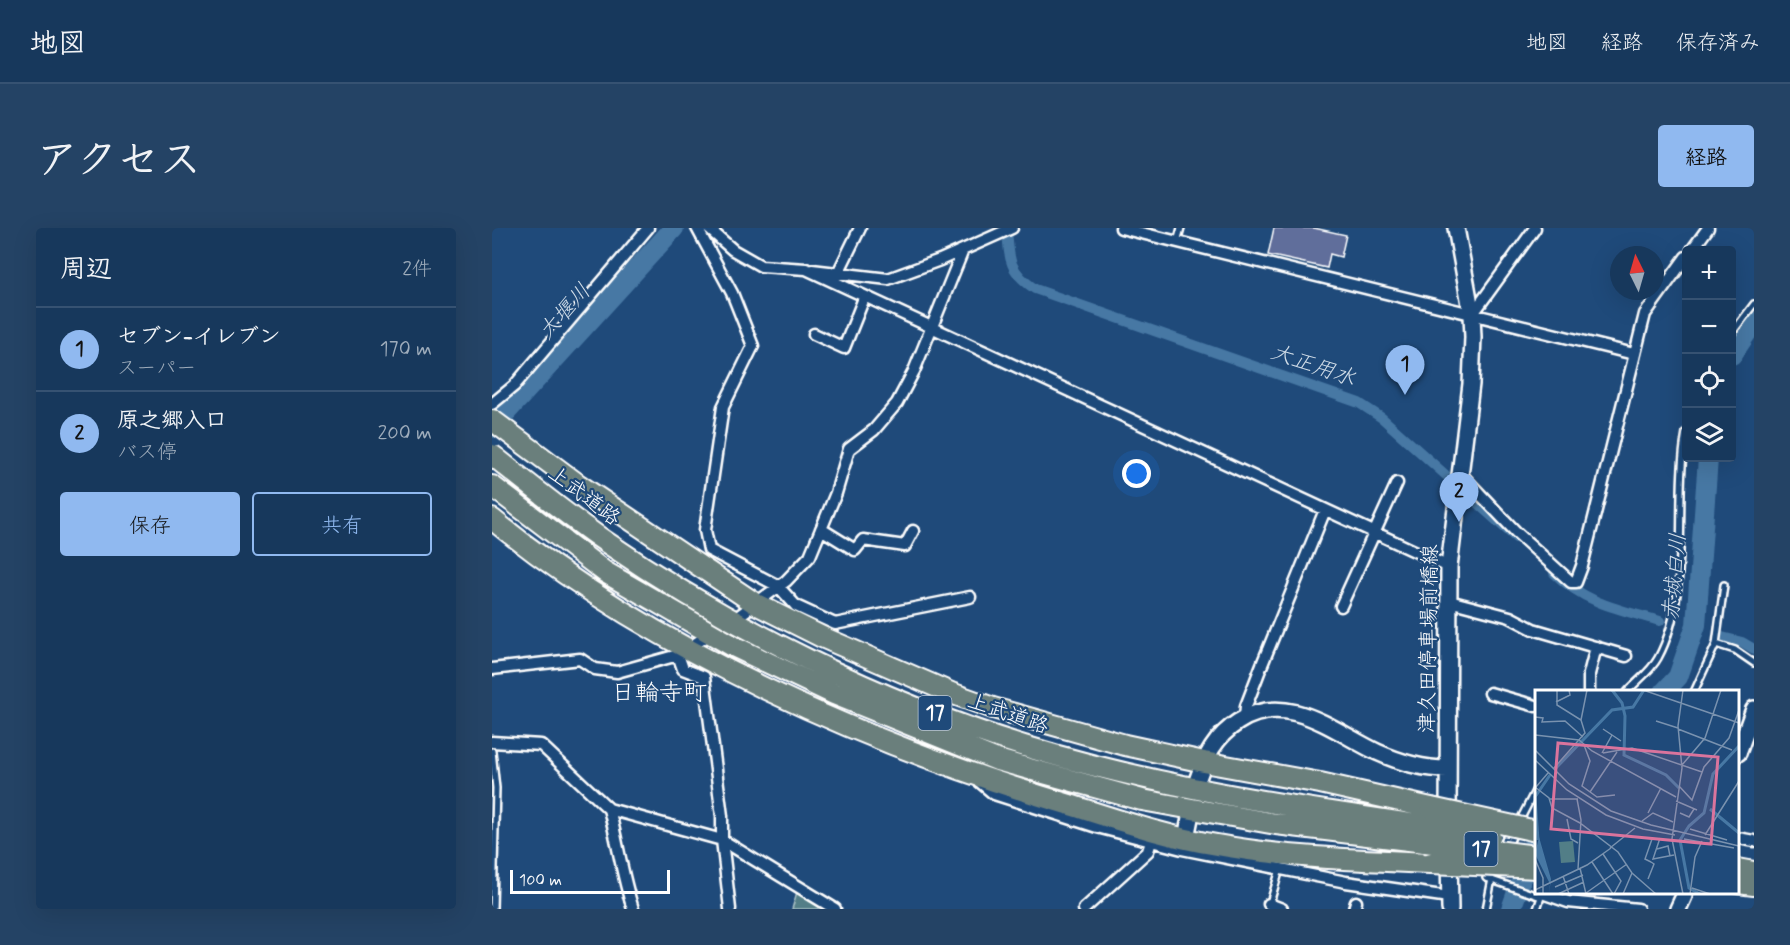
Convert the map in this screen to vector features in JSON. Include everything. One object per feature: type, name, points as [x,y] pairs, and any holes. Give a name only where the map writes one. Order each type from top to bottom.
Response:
[{"type":"highway","name":"17","points":[[492,420],[588,491],[756,604],[822,637],[991,714],[1065,730],[1201,772],[1320,783],[1434,820],[1535,831]]},
{"type":"highway","name":"上武道路","points":[[494,457],[606,543],[733,620],[841,674],[950,720],[1022,746],[1170,784],[1275,804],[1434,820],[1535,844]]},
{"type":"highway","name":"上武道路","points":[[492,486],[605,573],[733,646],[834,694],[997,760],[1142,800],[1276,824],[1434,820],[1535,856]]},
{"type":"highway","name":"17","points":[[492,519],[592,591],[684,652],[919,756],[974,765],[1056,801],[1186,838],[1271,853],[1535,868]]},
{"type":"highway","points":[[1739,870],[1754,872]]},
{"type":"highway","points":[[1739,883],[1754,885]]},
{"type":"main road","name":"津久田停車場前橋線","points":[[1450,903],[1434,820],[1447,769],[1449,567],[1471,384],[1472,315],[1456,228]]},
{"type":"main road","points":[[1739,748],[1754,709]]},
{"type":"main road","points":[[1201,772],[1222,734],[1245,717],[1266,711],[1300,713],[1325,722],[1391,758],[1424,768],[1447,769]]},
{"type":"main road","points":[[1186,838],[1191,813]]},
{"type":"street","points":[[492,404],[514,386],[648,228]]},
{"type":"street","points":[[697,228],[737,303],[753,346],[723,407],[705,530],[709,550],[778,586],[796,606],[836,624],[970,597]]},
{"type":"street","points":[[708,228],[733,250],[761,266],[888,279],[1012,228]]},
{"type":"street","points":[[838,273],[860,228]]},
{"type":"street","points":[[1120,228],[1634,354]]},
{"type":"street","points":[[1472,315],[1535,228]]},
{"type":"street","points":[[1695,246],[1708,228]]},
{"type":"street","points":[[740,615],[778,586],[810,556],[836,493],[849,449],[874,430],[897,403],[932,330],[963,250]]},
{"type":"street","points":[[1459,474],[1516,532],[1571,582],[1575,582],[1591,534],[1645,314],[1682,263]]},
{"type":"street","points":[[806,270],[1449,567]]},
{"type":"street","points":[[814,334],[844,348],[864,298]]},
{"type":"street","points":[[1341,606],[1397,483]]},
{"type":"street","points":[[1245,717],[1246,706],[1261,667],[1325,510]]},
{"type":"street","points":[[821,529],[855,550],[863,540],[905,546],[913,531]]},
{"type":"street","points":[[1449,601],[1510,616],[1533,629],[1626,656]]},
{"type":"street","points":[[492,669],[580,659],[595,669],[617,672],[684,652],[710,634]]},
{"type":"street","points":[[1589,690],[1589,674],[1596,647]]},
{"type":"street","points":[[684,652],[682,669],[704,677],[722,816],[722,840],[730,909]]},
{"type":"street","points":[[1490,693],[1535,706]]},
{"type":"street","points":[[492,742],[541,745],[609,809],[722,840],[835,909]]},
{"type":"street","points":[[974,765],[994,794],[1151,842],[1450,903]]},
{"type":"street","points":[[609,809],[621,855],[622,877],[633,909]]},
{"type":"street","points":[[1739,838],[1754,841]]},
{"type":"street","points":[[1084,909],[1148,851],[1151,842]]},
{"type":"street","points":[[1540,895],[1568,902],[1638,909]]},
{"type":"street","points":[[1269,906],[1282,909]]},
{"type":"lane","points":[[1177,242],[1181,228]]},
{"type":"lane","points":[[1736,327],[1754,304]]},
{"type":"lane","points":[[1629,690],[1658,658],[1673,618],[1682,462]]},
{"type":"lane","points":[[1695,690],[1716,644],[1724,585]]},
{"type":"lane","points":[[1716,644],[1735,650],[1754,663]]},
{"type":"lane","points":[[492,751],[496,788],[493,909]]},
{"type":"lane","points":[[1486,909],[1493,881],[1535,791]]},
{"type":"lane","points":[[1434,820],[1515,820],[1486,878],[1535,894]]},
{"type":"lane","points":[[1269,906],[1280,868]]},
{"type":"lane","points":[[1537,909],[1540,895]]},
{"type":"green space","points":[[797,892],[825,909],[792,909]]},
{"type":"building","points":[[1274,228],[1314,228],[1346,235],[1341,257],[1330,254],[1327,268],[1268,255]]},
{"type":"waterway","name":"大堰川","points":[[492,428],[674,228]]},
{"type":"waterway","name":"大正用水","points":[[1007,228],[1008,248],[1015,270],[1035,289],[1359,403],[1382,418],[1516,538]]},
{"type":"waterway","name":"赤城白川","points":[[1733,354],[1754,322]]},
{"type":"waterway","name":"赤城白川","points":[[1666,690],[1678,677],[1696,625],[1708,462]]},
{"type":"waterway","name":"大正用水","points":[[1554,573],[1591,599],[1660,621]]},
{"type":"waterway","name":"大正用水","points":[[1722,637],[1742,642],[1754,649]]},
{"type":"waterway","name":"赤城白川","points":[[1511,909],[1535,842]]},
{"type":"place","name":"セブン-イレブン","points":[[1405,395]]},
{"type":"place","name":"原之郷入口","points":[[1459,522]]},
{"type":"district","name":"日輪寺町","points":[[659,693]]}]
